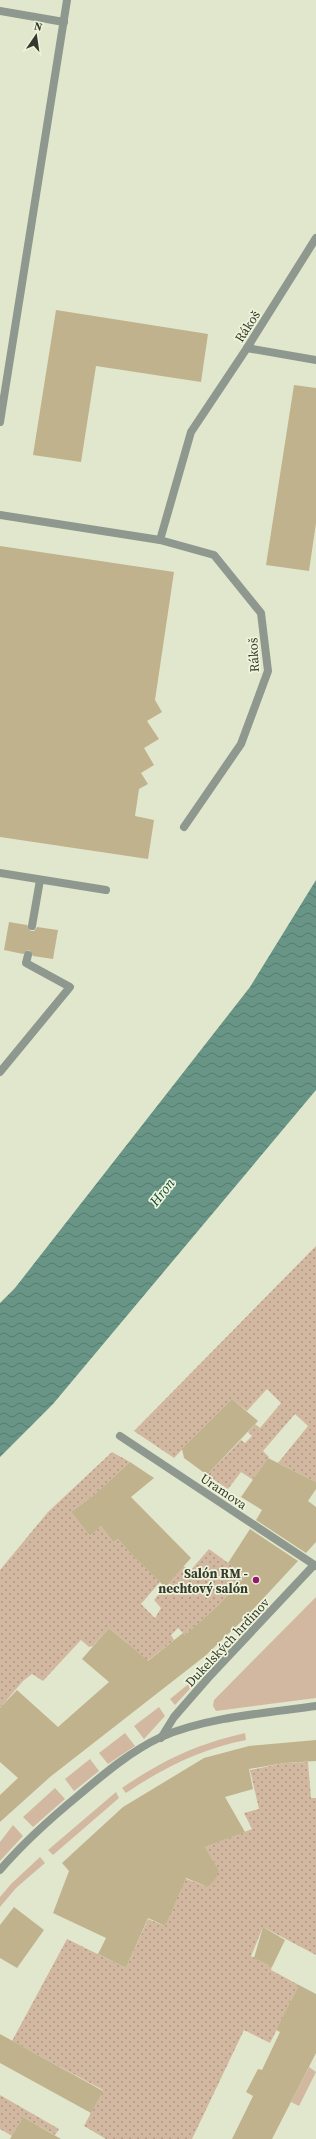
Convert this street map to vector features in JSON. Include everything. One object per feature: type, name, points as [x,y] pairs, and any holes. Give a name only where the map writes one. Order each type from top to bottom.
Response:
[{"type":"street","points":[[0,422],[4,380],[67,0]]},
{"type":"street","points":[[0,11],[64,22]]},
{"type":"street","name":"Rákoš","points":[[160,540],[191,432],[247,348],[316,238]]},
{"type":"street","points":[[247,348],[316,360]]},
{"type":"street","name":"Rákoš","points":[[0,516],[160,540],[214,555],[261,613],[268,672],[241,744],[184,827]]},
{"type":"street","points":[[0,873],[106,890]]},
{"type":"street","points":[[32,926],[40,880]]},
{"type":"street","points":[[0,1072],[70,987],[26,963],[28,954]]},
{"type":"street","name":"Uramova","points":[[120,1436],[315,1566]]},
{"type":"street","name":"Dukelských hrdinov","points":[[161,1738],[174,1717],[208,1678],[315,1566]]},
{"type":"street","name":"Dukelských hrdinov","points":[[0,1870],[37,1832],[104,1774],[117,1764],[161,1738],[192,1727],[214,1722],[316,1706]]},
{"type":"shaded area","points":[[316,1246],[316,1482],[278,1463],[308,1426],[295,1414],[263,1451],[269,1457],[253,1480],[241,1472],[228,1489],[207,1475],[241,1440],[245,1443],[252,1436],[248,1432],[255,1424],[260,1428],[281,1403],[267,1389],[247,1411],[232,1399],[174,1458],[134,1431]]},
{"type":"shaded area","points":[[112,1452],[130,1462],[94,1495],[71,1512],[90,1536],[101,1526],[113,1542],[118,1539],[160,1582],[141,1604],[155,1618],[161,1608],[154,1600],[166,1585],[177,1561],[190,1571],[209,1549],[246,1576],[224,1601],[185,1635],[178,1628],[171,1635],[174,1640],[125,1679],[127,1643],[109,1628],[93,1646],[89,1647],[81,1640],[43,1681],[32,1674],[23,1681],[0,1708],[0,1570],[48,1512]]},
{"type":"shaded area","points":[[316,1597],[316,1698],[216,1711],[213,1706],[214,1700]]},
{"type":"shaded area","points":[[212,1665],[175,1705],[170,1699]]},
{"type":"shaded area","points":[[159,1707],[165,1716],[144,1739],[134,1726]]},
{"type":"shaded area","points":[[125,1733],[135,1746],[108,1764],[99,1753]]},
{"type":"shaded area","points":[[245,1733],[246,1740],[213,1749],[183,1760],[154,1775],[126,1793],[122,1788],[152,1769],[181,1754],[211,1742]]},
{"type":"shaded area","points":[[90,1759],[99,1771],[74,1791],[65,1779]]},
{"type":"shaded area","points":[[308,1762],[311,1798],[316,1798],[316,1955],[263,1927],[251,1956],[272,1967],[271,1970],[299,1985],[270,2043],[244,2030],[192,2139],[106,2139],[84,2126],[103,2090],[12,2041],[67,1939],[126,1968],[148,1919],[165,1926],[181,1877],[208,1887],[219,1870],[205,1847],[252,1829],[244,1813],[259,1809],[250,1770],[284,1763]]},
{"type":"shaded area","points":[[55,1788],[65,1799],[33,1827],[23,1817]]},
{"type":"shaded area","points":[[116,1792],[119,1798],[53,1855],[48,1850]]},
{"type":"shaded area","points":[[13,1825],[23,1836],[0,1861],[0,1842]]},
{"type":"shaded area","points":[[40,1857],[45,1863],[16,1888],[0,1907],[0,1897],[11,1884]]},
{"type":"shaded area","points":[[309,2067],[316,2072],[299,2106],[291,2102]]},
{"type":"shaded area","points":[[0,2095],[59,2129],[55,2135],[23,2117],[12,2136],[0,2129]]},
{"type":"water","name":"Hron","points":[[316,880],[316,1090],[53,1404],[0,1457],[0,1303],[15,1288],[250,987]]},
{"type":"building","points":[[56,310],[208,334],[201,382],[96,366],[81,462],[33,455]]},
{"type":"building","points":[[294,385],[316,388],[316,523],[309,571],[266,565]]},
{"type":"building","points":[[0,546],[174,572],[155,700],[162,712],[147,721],[159,739],[144,748],[154,765],[141,773],[148,784],[139,789],[135,816],[154,820],[148,859],[0,837]]},
{"type":"building","points":[[9,922],[27,925],[31,931],[34,931],[37,927],[58,930],[53,959],[33,956],[29,950],[23,954],[4,950]]},
{"type":"building","points":[[232,1399],[258,1421],[207,1475],[184,1458],[182,1449]]},
{"type":"building","points":[[268,1458],[316,1482],[316,1489],[308,1501],[316,1507],[316,1542],[306,1553],[256,1520],[262,1510],[241,1497]]},
{"type":"building","points":[[130,1462],[154,1478],[131,1497],[191,1558],[165,1587],[130,1553],[118,1539],[113,1542],[101,1526],[90,1536],[71,1512],[94,1495]]},
{"type":"building","points":[[250,1529],[298,1561],[245,1618],[205,1656],[50,1777],[0,1822],[0,1795],[18,1778],[0,1762],[0,1708],[17,1690],[58,1727],[109,1682],[82,1659],[109,1628],[148,1661],[183,1633],[185,1635],[219,1605],[246,1576],[228,1563]]},
{"type":"building","points":[[316,1740],[316,1761],[284,1763],[249,1769],[253,1789],[225,1797],[245,1832],[205,1847],[219,1870],[216,1878],[208,1887],[186,1878],[165,1926],[148,1918],[126,1968],[98,1954],[106,1938],[53,1913],[69,1871],[62,1863],[123,1807],[204,1758],[249,1746]]},
{"type":"building","points":[[14,1907],[44,1930],[17,1968],[0,1958],[0,1925]]},
{"type":"building","points":[[263,1927],[285,1940],[272,1967],[254,1958]]},
{"type":"building","points":[[299,1985],[316,1994],[316,2053],[272,2139],[232,2139],[253,2096],[246,2092],[258,2069],[262,2070],[280,2032],[276,2030]]},
{"type":"building","points":[[0,2034],[103,2091],[91,2113],[0,2063]]},
{"type":"building","points":[[23,2117],[61,2139],[10,2139]]},
{"type":"place","name":"Salón RM - nechtový salón","points":[[256,1580]]}]
